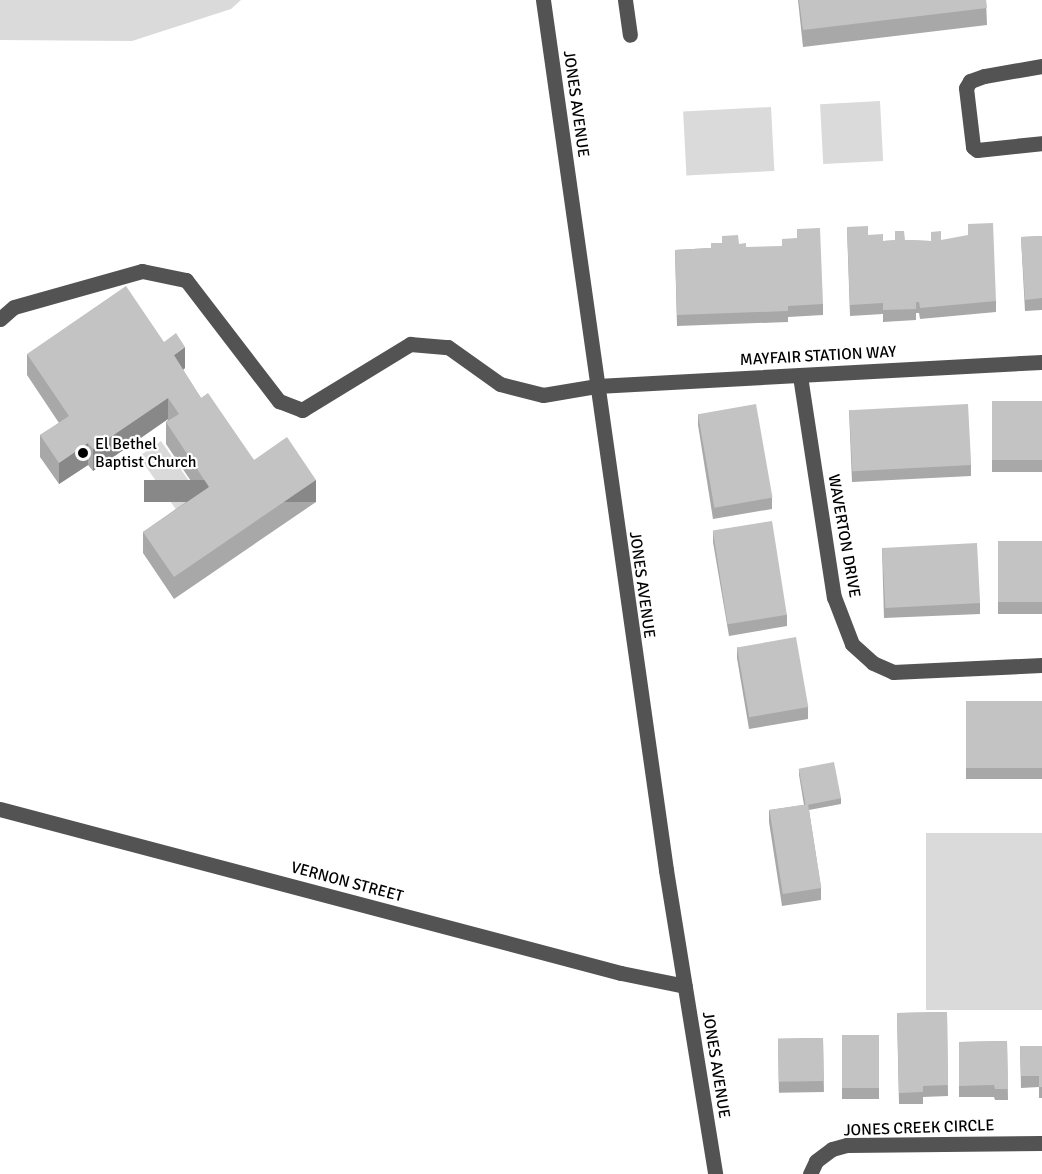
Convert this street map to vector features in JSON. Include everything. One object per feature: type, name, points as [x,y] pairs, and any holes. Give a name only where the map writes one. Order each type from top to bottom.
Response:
[{"type":"street","name":"JONES AVENUE","points":[[543,0],[664,859],[715,1174]]},
{"type":"street","points":[[625,0],[630,35]]},
{"type":"street","points":[[1042,66],[984,76],[970,81],[966,88],[973,147],[977,150],[1042,143]]},
{"type":"street","name":"MAYFAIR STATION WAY","points":[[0,319],[14,307],[142,271],[186,280],[279,401],[302,410],[410,344],[448,347],[500,384],[543,395],[597,386],[1042,362]]},
{"type":"street","name":"WAVERTON DRIVE","points":[[800,376],[834,597],[852,644],[873,663],[894,672],[1042,664]]},
{"type":"street","name":"VERNON STREET","points":[[0,809],[621,973],[685,986]]},
{"type":"street","name":"JONES CREEK CIRCLE","points":[[810,1174],[816,1161],[832,1149],[847,1145],[1042,1143]]},
{"type":"shaded area","points":[[0,0],[241,0],[231,9],[132,41],[0,40]]},
{"type":"shaded area","points":[[880,101],[883,161],[823,164],[820,104]]},
{"type":"shaded area","points":[[771,107],[774,171],[686,176],[683,112]]},
{"type":"shaded area","points":[[161,441],[206,506],[184,521],[139,456]]},
{"type":"shaded area","points":[[926,833],[1042,833],[1042,1010],[926,1010]]},
{"type":"building","points":[[799,0],[986,0],[987,8],[803,30]]},
{"type":"building","points":[[993,223],[996,301],[920,308],[919,302],[916,302],[916,309],[883,310],[883,303],[850,305],[847,227],[868,226],[868,235],[883,234],[883,241],[895,240],[895,231],[904,231],[905,240],[931,241],[931,232],[941,231],[941,240],[968,235],[968,224]]},
{"type":"building","points":[[820,228],[823,304],[788,306],[788,311],[677,315],[675,250],[711,248],[711,243],[722,243],[722,236],[738,235],[739,244],[746,243],[746,247],[782,246],[782,239],[797,238],[797,229]]},
{"type":"building","points":[[1042,236],[1042,298],[1025,300],[1021,237]]},
{"type":"building","name":"El Bethel Baptist Church","points":[[126,286],[164,342],[176,333],[185,347],[174,355],[201,398],[208,393],[254,460],[287,437],[316,480],[174,577],[143,532],[209,487],[166,422],[179,414],[168,398],[93,449],[88,443],[59,463],[40,435],[69,416],[27,354]]},
{"type":"building","points":[[992,401],[1042,401],[1042,460],[992,460]]},
{"type":"building","points":[[756,404],[772,498],[714,508],[698,414]]},
{"type":"building","points":[[968,404],[971,465],[852,471],[849,410]]},
{"type":"building","points":[[772,521],[787,615],[728,624],[713,530]]},
{"type":"building","points":[[998,541],[1042,541],[1042,602],[998,602]]},
{"type":"building","points":[[977,543],[980,603],[885,608],[882,548]]},
{"type":"building","points":[[796,637],[808,707],[749,717],[737,647]]},
{"type":"building","points":[[966,701],[1042,701],[1042,768],[966,768]]},
{"type":"building","points":[[834,762],[841,798],[806,805],[799,769]]},
{"type":"building","points":[[808,804],[821,888],[783,894],[769,810]]},
{"type":"building","points":[[947,1012],[948,1085],[923,1086],[923,1092],[899,1093],[897,1013]]},
{"type":"building","points":[[842,1035],[879,1035],[879,1088],[842,1088]]},
{"type":"building","points":[[823,1038],[824,1081],[779,1082],[778,1039]]},
{"type":"building","points":[[1007,1041],[1008,1089],[995,1089],[994,1085],[959,1086],[959,1042]]},
{"type":"building","points":[[1020,1046],[1042,1046],[1042,1087],[1039,1087],[1039,1076],[1021,1076]]},
{"type":"place","name":"El Bethel Baptist Church","points":[[83,453]]}]
